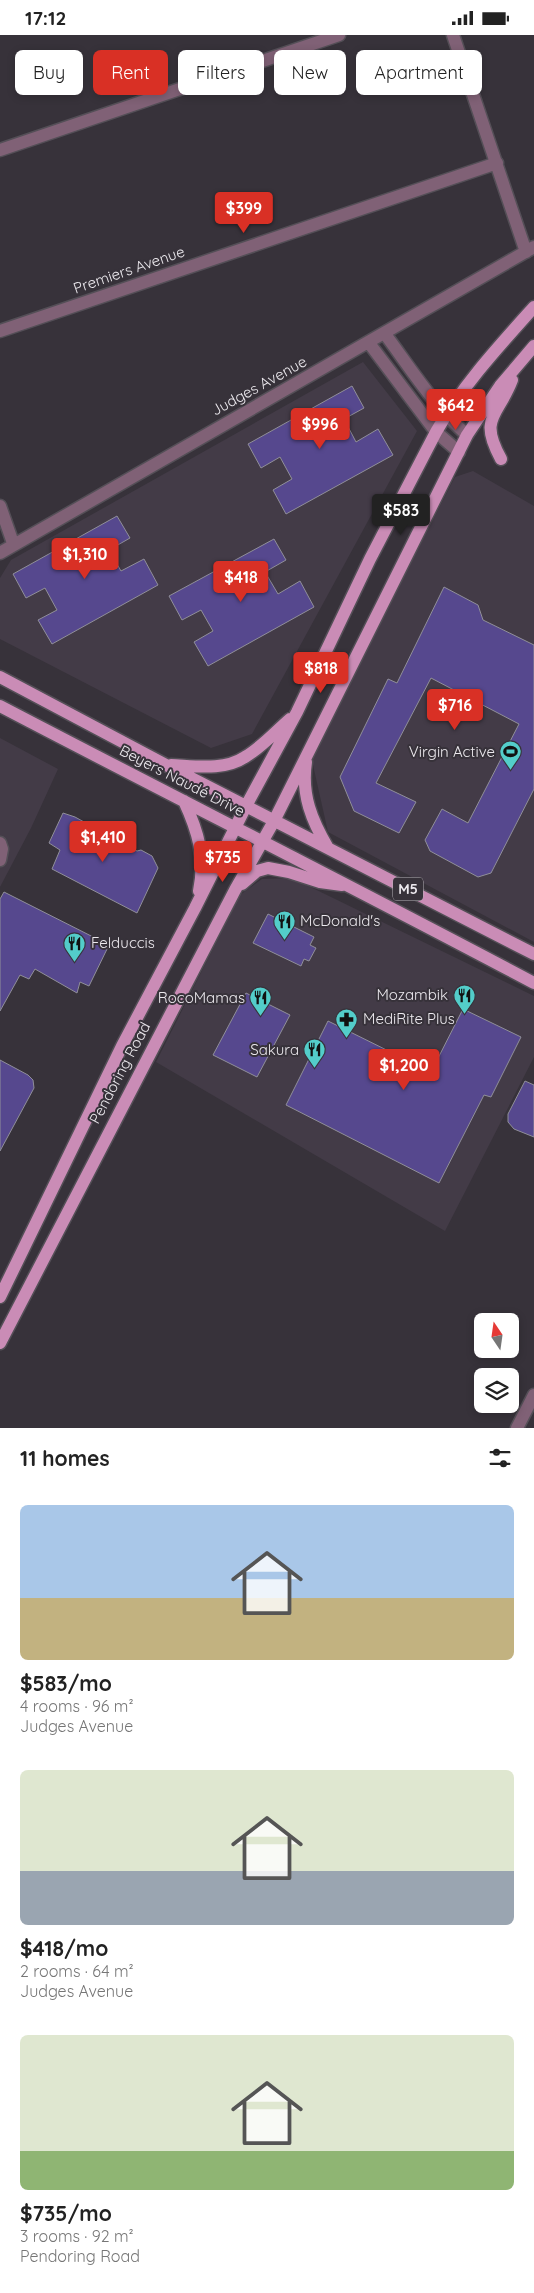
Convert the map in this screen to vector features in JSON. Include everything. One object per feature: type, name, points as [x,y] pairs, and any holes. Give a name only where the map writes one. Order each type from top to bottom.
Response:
[{"type":"main road","points":[[246,806],[297,712],[370,559],[445,415],[484,363],[534,307]]},
{"type":"main road","points":[[274,821],[467,435],[484,407],[534,346]]},
{"type":"main road","points":[[501,459],[491,442],[490,428],[493,416],[510,385],[520,361]]},
{"type":"main road","name":"Beyers Naudé Drive","points":[[0,677],[166,765],[534,954]]},
{"type":"main road","name":"Beyers Naudé Drive","points":[[0,706],[349,885],[534,983]]},
{"type":"main road","points":[[166,765],[214,766],[236,761],[254,751],[297,712]]},
{"type":"main road","points":[[307,752],[304,773],[306,800],[313,820],[328,848]]},
{"type":"main road","points":[[184,801],[194,823],[201,847],[202,879],[195,908]]},
{"type":"main road","name":"Pendoring Road","points":[[0,1297],[122,1046],[195,908],[246,806]]},
{"type":"main road","name":"Pendoring Road","points":[[0,1343],[234,890],[274,821]]},
{"type":"main road","points":[[234,890],[258,871],[268,868],[289,872],[320,882],[349,885]]},
{"type":"main road","points":[[514,943],[534,946]]},
{"type":"street","points":[[0,150],[339,35]]},
{"type":"street","points":[[453,35],[497,163],[530,250]]},
{"type":"street","name":"Premiers Avenue","points":[[0,331],[497,163]]},
{"type":"street","name":"Judges Avenue","points":[[0,553],[13,543],[369,343],[530,250]]},
{"type":"street","points":[[385,333],[445,415],[467,435]]},
{"type":"street","points":[[369,343],[436,431],[459,452]]},
{"type":"street","points":[[0,506],[13,543]]},
{"type":"street","points":[[0,843],[2,849],[0,860]]},
{"type":"street","points":[[517,1428],[534,1395]]},
{"type":"shaded area","points":[[363,362],[417,431],[252,734],[211,748],[0,639],[0,578],[11,560]]},
{"type":"shaded area","points":[[473,471],[534,506],[534,942],[328,832],[311,756],[455,477]]},
{"type":"shaded area","points":[[0,738],[58,769],[31,828],[0,887]]},
{"type":"shaded area","points":[[292,878],[534,996],[534,1057],[445,1231],[156,1062],[240,895],[262,879]]},
{"type":"building","points":[[352,386],[364,408],[344,419],[356,442],[378,429],[393,455],[286,514],[273,490],[292,479],[280,457],[261,468],[248,444]]},
{"type":"building","points":[[117,516],[130,538],[109,550],[121,571],[144,559],[158,585],[52,644],[38,620],[57,610],[45,588],[26,598],[13,574]]},
{"type":"building","points":[[274,539],[286,560],[265,572],[278,594],[300,581],[314,607],[208,666],[194,642],[213,631],[201,610],[182,620],[169,596]]},
{"type":"building","points":[[444,587],[478,605],[483,620],[534,645],[534,789],[491,873],[478,877],[430,851],[425,840],[442,809],[468,823],[519,724],[431,678],[376,783],[416,802],[399,833],[354,811],[340,777],[388,679],[397,683]]},
{"type":"building","points":[[63,813],[75,817],[137,851],[141,850],[152,856],[158,868],[137,913],[52,869],[60,850],[49,843]]},
{"type":"building","points":[[4,892],[109,945],[89,986],[80,982],[77,993],[35,969],[29,979],[20,975],[0,1011],[0,899]]},
{"type":"building","name":"McDonald's","points":[[268,914],[314,937],[310,945],[316,948],[309,961],[304,959],[301,966],[253,943]]},
{"type":"building","points":[[246,993],[290,1015],[257,1077],[213,1055]]},
{"type":"building","points":[[463,1009],[521,1037],[491,1097],[484,1095],[439,1183],[286,1105],[328,1021],[431,1072]]},
{"type":"building","points":[[0,1060],[28,1075],[33,1080],[34,1088],[0,1151]]},
{"type":"building","points":[[525,1081],[534,1085],[534,1137],[514,1129],[508,1122],[508,1114]]},
{"type":"place","name":"Virgin Active","points":[[511,771]]},
{"type":"place","name":"McDonald's","points":[[284,940]]},
{"type":"place","name":"Felduccis","points":[[75,962]]},
{"type":"place","name":"Mozambik","points":[[464,1014]]},
{"type":"place","name":"RocoMamas","points":[[261,1017]]},
{"type":"place","name":"MediRite Plus","points":[[347,1038]]},
{"type":"place","name":"Sakura","points":[[315,1069]]}]
